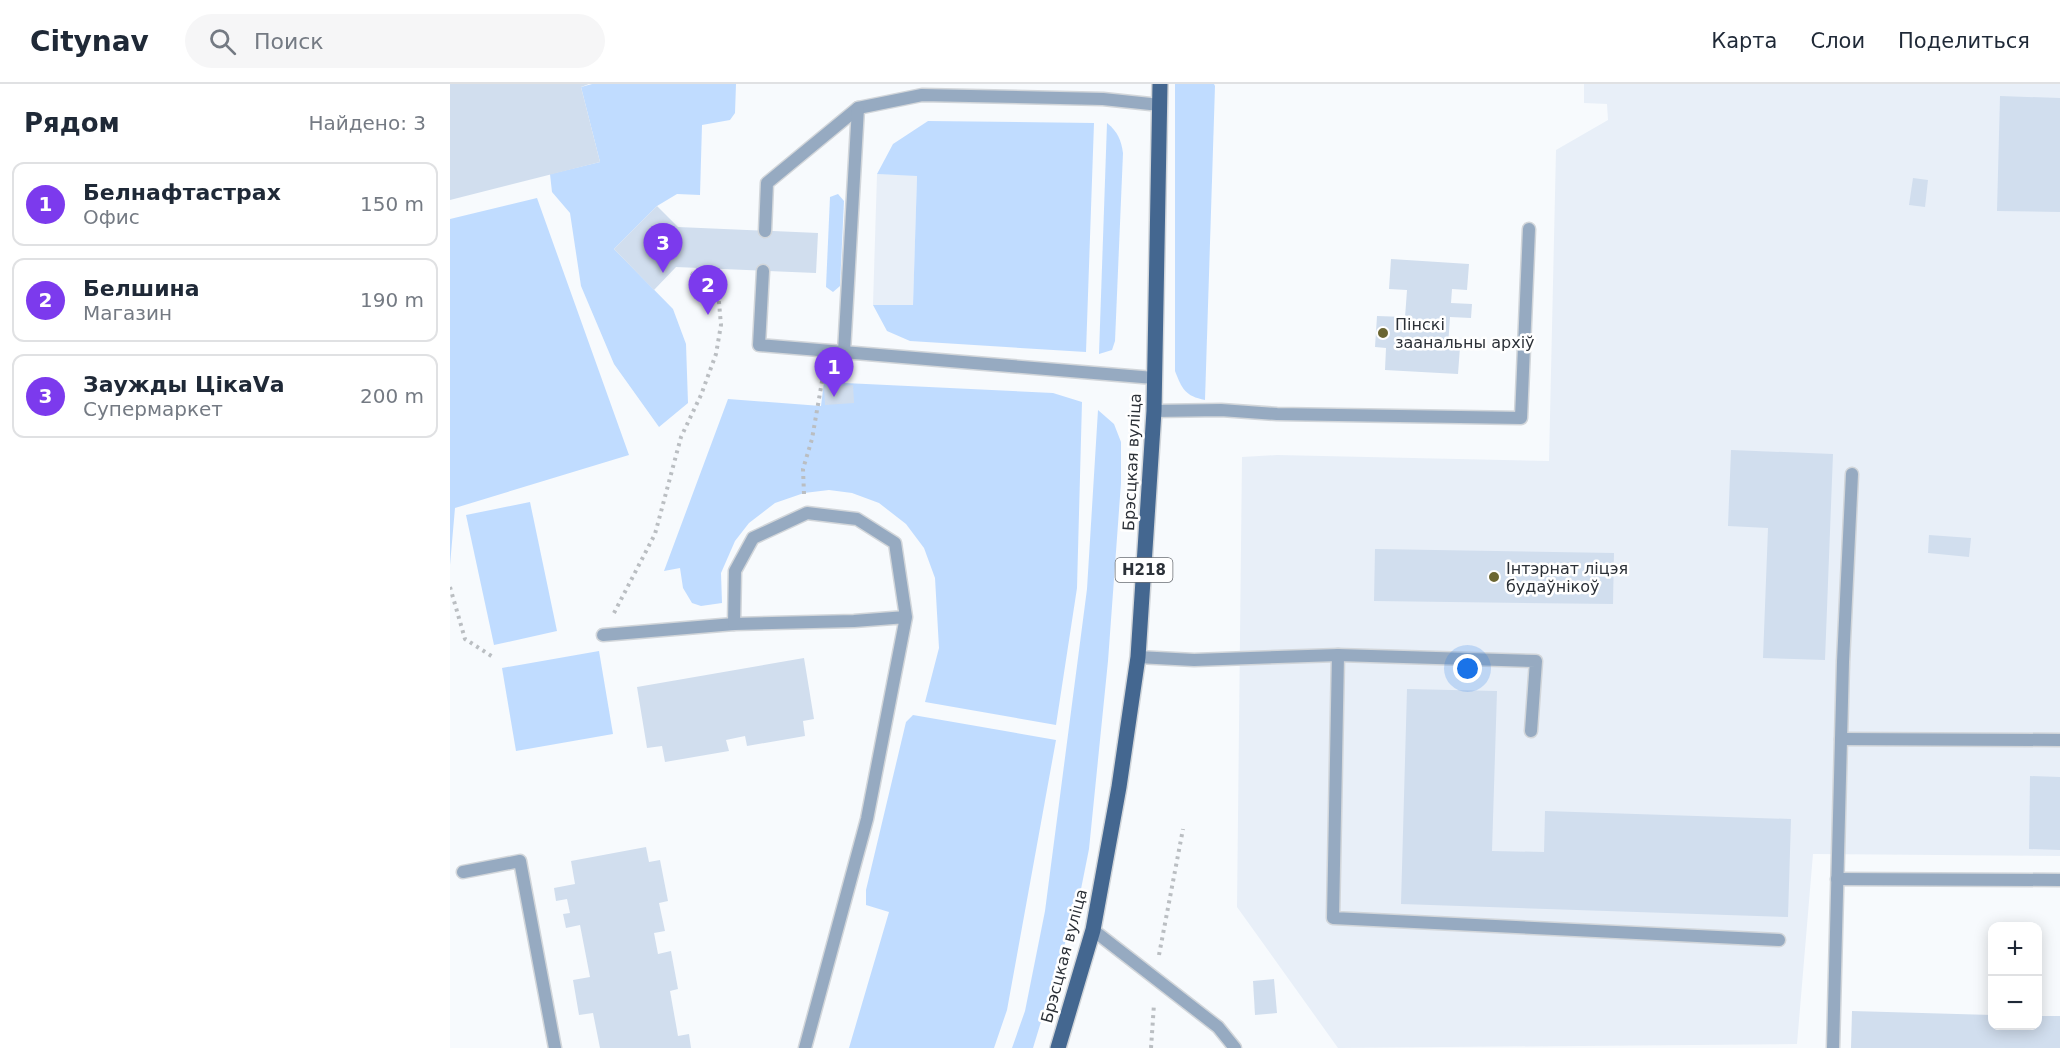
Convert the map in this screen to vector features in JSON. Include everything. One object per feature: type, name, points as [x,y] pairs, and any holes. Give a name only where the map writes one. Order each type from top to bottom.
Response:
[{"type":"main road","name":"Брэсцкая вуліца","points":[[1058,1048],[1093,930],[1119,788],[1138,657],[1154,411],[1160,84]]},
{"type":"lane","points":[[765,231],[767,183],[858,108],[922,95],[1103,99],[1160,105]]},
{"type":"lane","points":[[844,352],[858,108]]},
{"type":"lane","points":[[1154,411],[1221,410],[1277,414],[1521,418],[1529,229]]},
{"type":"lane","points":[[763,271],[759,345],[1154,378]]},
{"type":"lane","points":[[1833,1048],[1841,739],[1852,474]]},
{"type":"lane","points":[[734,624],[735,571],[753,538],[807,513],[857,519],[895,543],[906,617],[867,819],[805,1048]]},
{"type":"lane","points":[[603,635],[734,624],[854,621],[906,617]]},
{"type":"lane","points":[[1138,657],[1194,660],[1338,655],[1536,661],[1531,731]]},
{"type":"lane","points":[[1338,655],[1333,918],[1779,940]]},
{"type":"lane","points":[[1841,739],[2060,740]]},
{"type":"lane","points":[[463,872],[520,861],[555,1048]]},
{"type":"lane","points":[[1837,879],[2060,880]]},
{"type":"lane","points":[[1093,930],[1218,1026],[1235,1048]]},
{"type":"path","points":[[603,635],[655,534],[681,437],[716,354],[721,325],[718,291],[691,273]]},
{"type":"path","points":[[807,513],[802,469],[813,439],[823,371],[844,352]]},
{"type":"path","points":[[450,587],[465,639],[493,657]]},
{"type":"path","points":[[1151,1048],[1159,952],[1183,830]]},
{"type":"shaded area","points":[[592,84],[736,84],[735,113],[730,120],[702,125],[700,195],[677,194],[657,206],[614,249],[673,309],[686,344],[688,403],[659,427],[614,364],[581,286],[570,213],[552,192],[550,174],[600,162],[581,87]]},
{"type":"shaded area","points":[[1175,84],[1214,84],[1215,86],[1205,400],[1185,391],[1175,371]]},
{"type":"shaded area","points":[[1584,84],[2060,84],[2060,856],[1813,854],[1797,1044],[1338,1048],[1237,907],[1242,457],[1277,455],[1549,461],[1556,150],[1608,120],[1607,104],[1584,103]]},
{"type":"shaded area","points":[[928,121],[1094,123],[1086,352],[910,341],[887,331],[873,305],[913,305],[917,176],[877,174],[893,144]]},
{"type":"shaded area","points":[[1107,123],[1118,136],[1123,153],[1115,341],[1112,350],[1099,354]]},
{"type":"shaded area","points":[[877,174],[917,175],[913,306],[873,305]]},
{"type":"shaded area","points":[[838,194],[844,201],[840,286],[833,292],[826,287],[830,197]]},
{"type":"shaded area","points":[[537,198],[629,455],[455,508],[450,565],[450,219]]},
{"type":"shaded area","points":[[824,382],[1053,393],[1082,402],[1077,588],[1056,725],[925,702],[939,648],[935,578],[924,548],[906,524],[879,503],[852,493],[829,490],[804,493],[775,503],[749,523],[735,541],[721,573],[722,603],[701,606],[692,603],[683,588],[680,568],[664,571],[728,399],[821,406]]},
{"type":"shaded area","points":[[1098,410],[1114,424],[1121,442],[1121,483],[1108,661],[1089,849],[1080,894],[1033,1048],[1012,1048],[1025,1011],[1045,911],[1087,589]]},
{"type":"shaded area","points":[[530,502],[557,631],[494,645],[466,515]]},
{"type":"shaded area","points":[[599,651],[613,734],[516,751],[502,668]]},
{"type":"shaded area","points":[[913,715],[1056,740],[1007,1010],[994,1048],[849,1048],[889,912],[866,905],[866,890],[906,722]]},
{"type":"building","points":[[450,84],[589,84],[581,87],[600,162],[450,200]]},
{"type":"building","points":[[2000,96],[2060,98],[2060,212],[1997,211]]},
{"type":"building","points":[[1913,178],[1928,180],[1925,207],[1909,205]]},
{"type":"building","points":[[657,206],[678,227],[818,233],[816,273],[676,267],[654,290],[614,249]]},
{"type":"building","points":[[1391,259],[1469,264],[1467,290],[1452,289],[1451,303],[1472,304],[1471,318],[1450,317],[1448,346],[1460,347],[1458,374],[1385,370],[1386,348],[1375,347],[1377,316],[1405,317],[1407,290],[1389,289]]},
{"type":"building","points":[[853,385],[854,403],[825,405],[824,387]]},
{"type":"building","points":[[1731,450],[1833,454],[1825,660],[1763,658],[1768,528],[1728,526]]},
{"type":"building","points":[[1929,535],[1971,538],[1969,557],[1928,553]]},
{"type":"building","name":"Інтэрнат ліцэя будаўнікоў","points":[[1375,549],[1614,553],[1613,604],[1374,601]]},
{"type":"building","points":[[804,658],[814,719],[803,721],[805,736],[747,746],[745,736],[726,740],[729,751],[665,762],[662,746],[647,748],[637,687]]},
{"type":"building","points":[[1407,689],[1497,691],[1492,851],[1544,852],[1545,811],[1791,819],[1788,917],[1401,904]]},
{"type":"building","points":[[2030,776],[2060,777],[2060,850],[2029,849]]},
{"type":"building","points":[[646,847],[649,862],[660,860],[668,901],[659,903],[665,931],[654,933],[658,954],[671,951],[678,989],[670,991],[678,1036],[689,1034],[691,1048],[600,1048],[593,1013],[579,1015],[573,980],[590,977],[580,925],[566,928],[563,914],[570,913],[567,899],[556,901],[554,888],[575,884],[571,861]]},
{"type":"building","points":[[1274,979],[1277,1013],[1255,1015],[1253,981]]},
{"type":"building","points":[[1852,1011],[1988,1015],[1988,1030],[2042,1030],[2042,1016],[2060,1016],[2060,1048],[1851,1048]]},
{"type":"place","name":"Заужды ЦікаVа","points":[[663,273]]},
{"type":"place","name":"Белшина","points":[[708,315]]},
{"type":"place","name":"Пінскі заанальны архіў","points":[[1383,333]]},
{"type":"place","name":"Белнафтастрах","points":[[834,397]]},
{"type":"place","name":"Інтэрнат ліцэя будаўнікоў","points":[[1494,577]]}]
